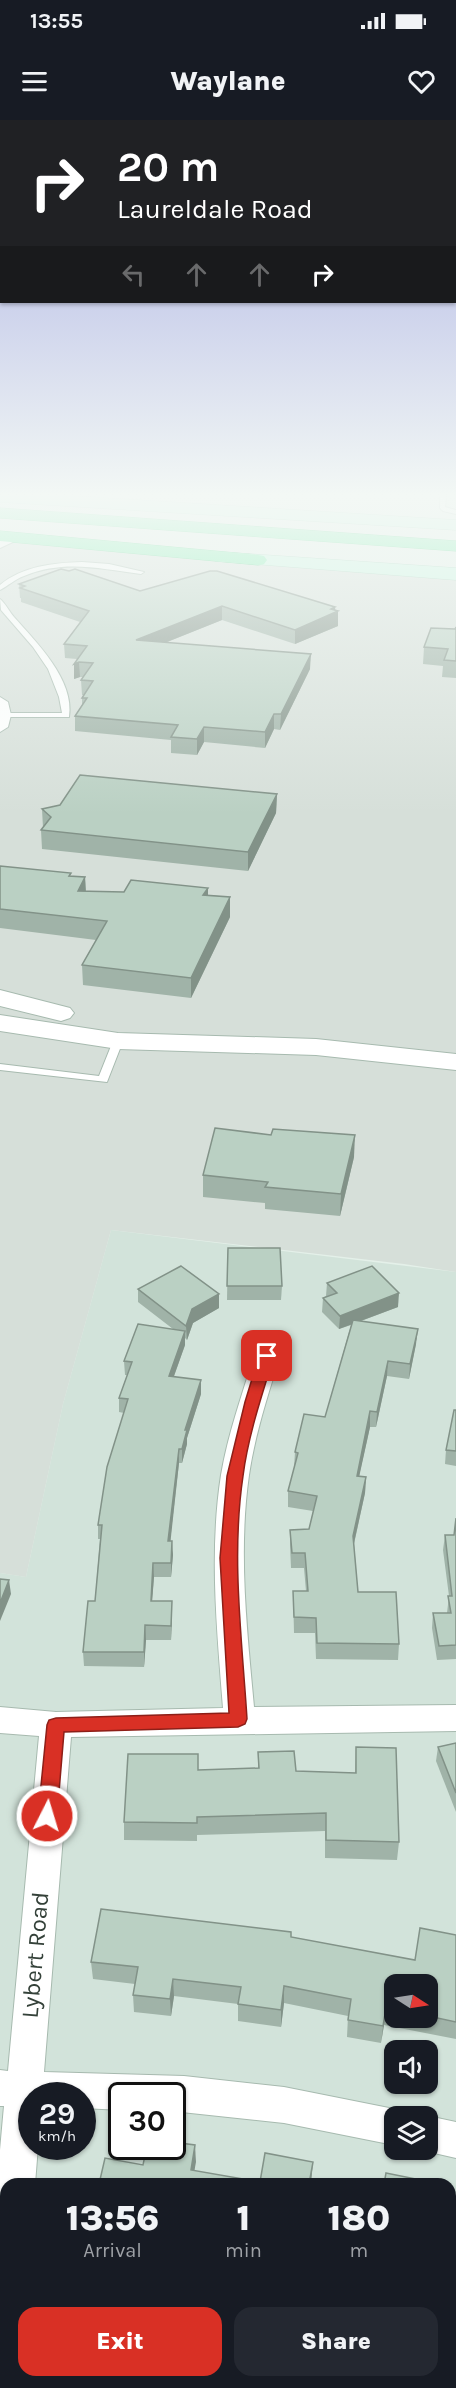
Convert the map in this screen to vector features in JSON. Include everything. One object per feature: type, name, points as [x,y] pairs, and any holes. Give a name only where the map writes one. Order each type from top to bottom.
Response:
[{"type":"street","points":[[0,998],[32,1008],[223,1042]]},
{"type":"street","points":[[0,1023],[118,1041],[223,1042],[316,1047],[456,1062]]},
{"type":"street","points":[[238,1719],[228,1558],[235,1476],[252,1402],[267,1356]]},
{"type":"street","points":[[0,1720],[56,1725],[238,1719],[456,1718]]},
{"type":"street","name":"Lybert Road","points":[[16,2178],[12,2088],[56,1725]]},
{"type":"street","points":[[12,2088],[184,2094],[284,2105],[384,2125]]},
{"type":"street","points":[[438,2136],[456,2140]]},
{"type":"lane","points":[[0,602],[3,609],[45,656],[55,673],[63,692],[66,715],[1,715]]},
{"type":"lane","points":[[0,1067],[104,1080],[118,1041]]},
{"type":"shaded area","points":[[0,602],[456,602],[456,1272],[111,1230],[63,1404],[26,1577],[0,1573]]},
{"type":"shaded area","points":[[111,1230],[456,1272],[456,2178],[0,2178],[0,1573],[26,1577],[63,1404]]},
{"type":"building","points":[[62,602],[318,602],[335,607],[331,609],[338,611],[295,630],[222,606],[136,640],[311,654],[281,714],[274,714],[265,732],[204,727],[197,739],[171,737],[178,725],[75,716],[87,698],[82,698],[93,681],[81,680],[93,663],[74,664],[87,646],[64,644],[89,611]]},
{"type":"building","points":[[456,627],[456,661],[444,660],[448,649],[424,647],[431,628],[455,629]]},
{"type":"building","points":[[80,775],[277,794],[248,852],[41,830],[51,817],[42,809],[60,805]]},
{"type":"building","points":[[0,866],[71,873],[69,876],[85,877],[78,891],[124,892],[131,880],[208,888],[203,895],[230,897],[191,978],[82,965],[107,921],[0,909]]},
{"type":"building","points":[[215,1128],[271,1135],[273,1129],[355,1135],[341,1194],[265,1187],[268,1182],[203,1175]]},
{"type":"building","points":[[228,1248],[280,1248],[282,1286],[227,1286]]},
{"type":"building","points":[[181,1266],[219,1294],[192,1309],[186,1326],[138,1289]]},
{"type":"building","points":[[372,1266],[399,1293],[340,1316],[323,1298],[337,1293],[327,1283]]},
{"type":"building","points":[[353,1320],[418,1329],[410,1364],[388,1361],[377,1412],[370,1411],[357,1476],[366,1477],[353,1536],[358,1592],[396,1592],[399,1644],[317,1643],[316,1618],[294,1617],[293,1591],[308,1591],[305,1553],[292,1553],[290,1530],[309,1529],[317,1496],[288,1491],[298,1453],[295,1452],[304,1414],[325,1417]]},
{"type":"building","points":[[138,1324],[185,1331],[169,1376],[201,1380],[185,1430],[187,1430],[182,1449],[179,1449],[168,1541],[172,1541],[171,1563],[153,1563],[151,1601],[172,1601],[171,1626],[145,1625],[144,1652],[83,1652],[88,1601],[95,1601],[102,1525],[98,1525],[107,1467],[128,1399],[119,1398],[132,1362],[124,1361]]},
{"type":"building","points":[[454,1410],[456,1410],[456,1451],[446,1450]]},
{"type":"building","points":[[456,1518],[456,1645],[439,1646],[433,1613],[451,1613],[448,1596],[452,1596],[445,1535],[454,1535]]},
{"type":"building","points":[[0,1579],[9,1580],[0,1603]]},
{"type":"building","points":[[456,1743],[456,1793],[438,1747]]},
{"type":"building","points":[[356,1747],[396,1748],[399,1842],[326,1840],[326,1813],[197,1817],[197,1823],[124,1822],[128,1754],[198,1754],[198,1770],[259,1768],[258,1752],[294,1751],[296,1771],[356,1773]]},
{"type":"building","points":[[101,1909],[291,1932],[291,1937],[415,1960],[420,1928],[456,1935],[456,2022],[438,2018],[438,1974],[384,1974],[383,2026],[348,2020],[351,1999],[284,1986],[281,2010],[238,2004],[241,1987],[173,1979],[170,1999],[133,1995],[138,1967],[91,1962]]},
{"type":"building","points":[[186,2144],[195,2145],[191,2170],[237,2178],[100,2178],[105,2158],[143,2165],[144,2160],[186,2160]]},
{"type":"building","points":[[265,2153],[313,2162],[310,2178],[261,2178]]},
{"type":"building","points":[[386,2173],[411,2178],[385,2178]]},
{"type":"route","points":[[47,1816],[56,1725],[238,1719],[228,1558],[235,1476],[252,1402],[267,1356]]}]
